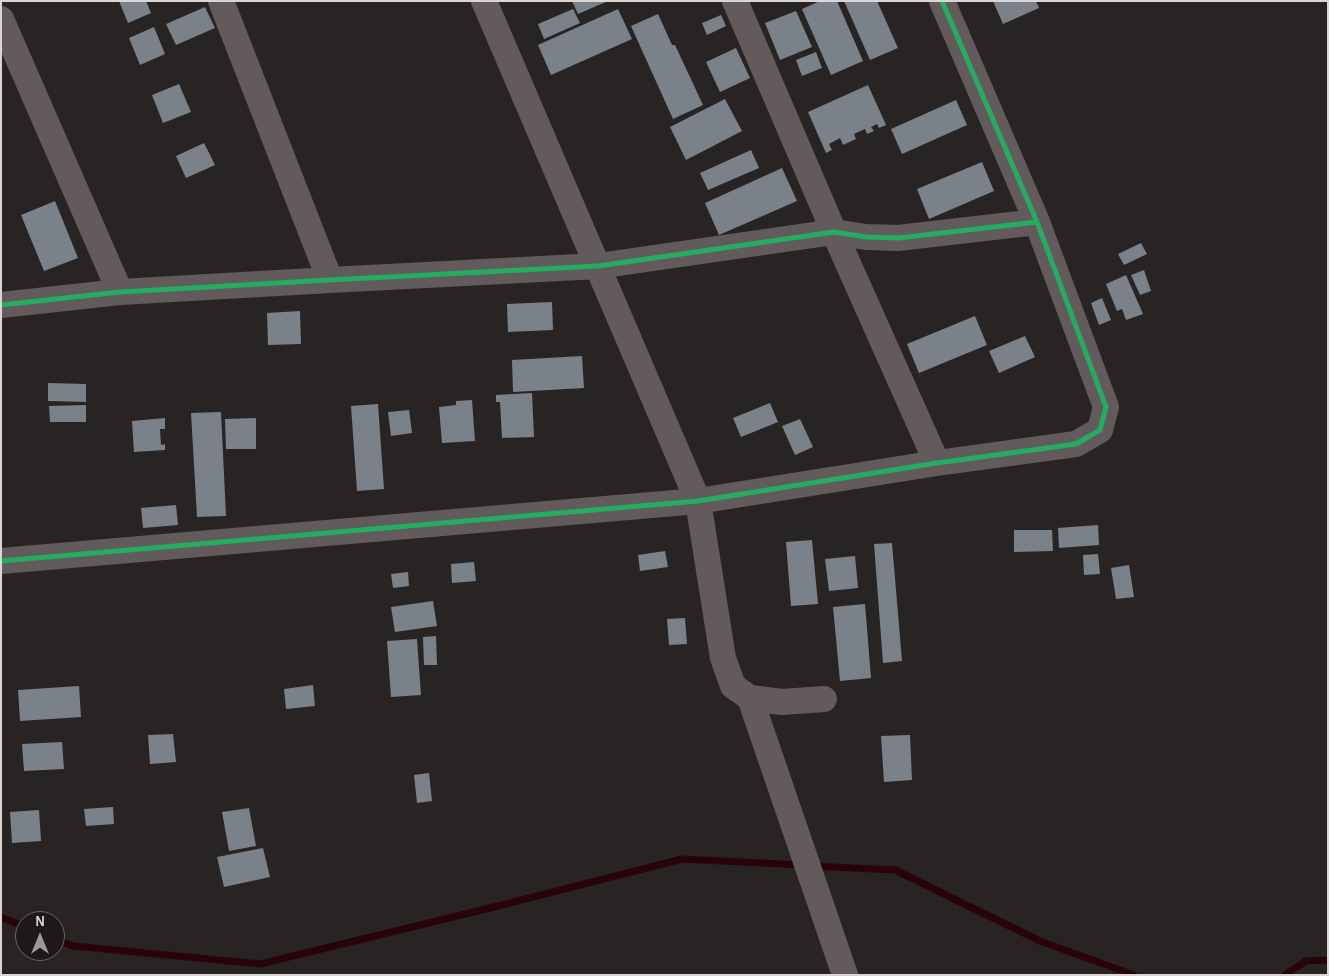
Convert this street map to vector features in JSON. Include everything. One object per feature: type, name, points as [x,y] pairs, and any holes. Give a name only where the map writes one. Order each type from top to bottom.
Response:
[{"type":"street","points":[[221,1],[330,280]]},
{"type":"street","points":[[484,1],[698,501],[723,658],[733,686],[750,698],[782,702],[824,699]]},
{"type":"street","points":[[735,1],[834,232],[937,462]]},
{"type":"street","points":[[1,561],[698,501],[937,462],[1076,444],[1100,430],[1106,407],[1037,222],[942,1]]},
{"type":"street","points":[[1,19],[8,53],[120,292]]},
{"type":"street","points":[[1,305],[120,292],[598,266],[834,232],[866,237],[898,238],[1037,222]]},
{"type":"street","points":[[750,698],[846,975]]},
{"type":"building","points":[[119,1],[146,1],[151,13],[128,23]]},
{"type":"building","points":[[572,1],[608,1],[578,14]]},
{"type":"building","points":[[820,1],[837,1],[863,61],[831,75],[802,9]]},
{"type":"building","points":[[844,1],[877,1],[898,48],[870,60]]},
{"type":"building","points":[[993,1],[1036,1],[1039,8],[1003,24]]},
{"type":"building","points":[[205,7],[215,28],[176,45],[166,24]]},
{"type":"building","points":[[573,9],[580,23],[544,39],[538,24]]},
{"type":"building","points":[[618,9],[632,39],[551,75],[538,45]]},
{"type":"building","points":[[796,11],[812,47],[780,60],[765,23]]},
{"type":"building","points":[[658,14],[703,105],[673,119],[631,26]]},
{"type":"building","points":[[721,15],[726,26],[707,35],[702,23]]},
{"type":"building","points":[[154,27],[165,54],[140,65],[129,38]]},
{"type":"building","points":[[736,48],[750,78],[720,92],[706,62]]},
{"type":"building","points":[[816,52],[822,68],[802,76],[796,60]]},
{"type":"building","points":[[179,84],[191,112],[163,123],[152,95]]},
{"type":"building","points":[[868,85],[886,125],[879,128],[877,124],[871,127],[874,131],[867,134],[865,129],[854,134],[856,139],[843,145],[840,138],[829,144],[832,150],[826,153],[808,112]]},
{"type":"building","points":[[725,99],[742,131],[686,160],[670,127]]},
{"type":"building","points":[[956,100],[967,125],[902,154],[891,129]]},
{"type":"building","points":[[204,143],[215,165],[186,178],[176,156]]},
{"type":"building","points":[[751,150],[759,168],[708,190],[700,173]]},
{"type":"building","points":[[982,162],[994,191],[929,219],[917,189]]},
{"type":"building","points":[[782,168],[797,201],[719,235],[705,203]]},
{"type":"building","points":[[55,201],[78,258],[44,271],[21,215]]},
{"type":"building","points":[[1141,243],[1147,254],[1124,265],[1118,254]]},
{"type":"building","points":[[1144,270],[1151,291],[1140,295],[1131,275]]},
{"type":"building","points":[[1126,275],[1143,314],[1126,320],[1122,309],[1117,311],[1106,284]]},
{"type":"building","points":[[1102,298],[1111,320],[1099,325],[1091,303]]},
{"type":"building","points":[[552,302],[553,330],[508,332],[507,304]]},
{"type":"building","points":[[300,311],[301,344],[268,345],[267,313]]},
{"type":"building","points":[[975,316],[987,345],[919,373],[907,344]]},
{"type":"building","points":[[1025,336],[1035,357],[999,373],[989,351]]},
{"type":"building","points":[[582,356],[584,388],[513,392],[512,360]]},
{"type":"building","points":[[48,383],[86,384],[86,402],[48,401]]},
{"type":"building","points":[[532,393],[534,437],[502,438],[500,402],[496,402],[496,395]]},
{"type":"building","points":[[472,400],[475,441],[442,443],[439,407],[456,405],[456,401]]},
{"type":"building","points":[[770,403],[778,422],[741,437],[733,418]]},
{"type":"building","points":[[378,404],[384,489],[357,491],[351,406]]},
{"type":"building","points":[[86,405],[86,422],[50,422],[49,406]]},
{"type":"building","points":[[409,410],[412,433],[391,436],[388,412]]},
{"type":"building","points":[[221,412],[226,516],[197,517],[191,413]]},
{"type":"building","points":[[165,418],[165,429],[160,429],[161,445],[165,444],[165,450],[134,452],[132,421]]},
{"type":"building","points":[[256,418],[256,449],[226,449],[225,419]]},
{"type":"building","points":[[800,419],[813,447],[795,455],[782,426]]},
{"type":"building","points":[[176,505],[178,525],[143,528],[141,508]]},
{"type":"building","points":[[1098,525],[1099,545],[1059,548],[1058,528]]},
{"type":"building","points":[[1014,530],[1052,530],[1053,551],[1014,552]]},
{"type":"building","points":[[812,540],[818,604],[791,606],[786,542]]},
{"type":"building","points":[[892,543],[902,661],[883,663],[874,544]]},
{"type":"building","points":[[665,551],[668,567],[640,571],[638,555]]},
{"type":"building","points":[[1098,554],[1100,574],[1084,575],[1083,555]]},
{"type":"building","points":[[855,556],[858,588],[829,591],[825,559]]},
{"type":"building","points":[[474,562],[476,581],[452,583],[451,564]]},
{"type":"building","points":[[1129,565],[1134,597],[1116,599],[1111,568]]},
{"type":"building","points":[[408,572],[409,586],[393,588],[391,574]]},
{"type":"building","points":[[433,601],[437,626],[395,632],[391,607]]},
{"type":"building","points":[[865,604],[871,678],[840,681],[833,607]]},
{"type":"building","points":[[685,618],[687,644],[669,645],[667,619]]},
{"type":"building","points":[[436,636],[437,665],[424,665],[423,637]]},
{"type":"building","points":[[417,639],[421,695],[391,697],[387,641]]},
{"type":"building","points":[[313,685],[315,706],[286,709],[284,689]]},
{"type":"building","points":[[79,686],[81,717],[20,721],[18,690]]},
{"type":"building","points":[[173,734],[176,762],[150,764],[148,735]]},
{"type":"building","points":[[910,735],[912,780],[884,782],[881,736]]},
{"type":"building","points":[[62,742],[64,769],[24,771],[22,744]]},
{"type":"building","points":[[429,773],[432,801],[417,803],[414,775]]},
{"type":"building","points":[[113,807],[114,824],[86,826],[84,809]]},
{"type":"building","points":[[249,808],[256,846],[229,851],[222,812]]},
{"type":"building","points":[[39,810],[41,841],[12,843],[10,812]]},
{"type":"building","points":[[263,848],[270,877],[224,887],[217,857]]},
{"type":"waterway","points":[[65,943],[73,946],[260,964],[682,859],[802,865]]},
{"type":"waterway","points":[[812,866],[895,870],[1040,941],[1134,975]]},
{"type":"waterway","points":[[1,917],[15,923]]},
{"type":"waterway","points":[[1285,975],[1306,961],[1328,960]]},
{"type":"cycle path","points":[[1,561],[698,501],[937,463],[1076,444],[1100,430],[1106,407],[1037,222],[942,1]]},
{"type":"cycle path","points":[[1,305],[120,292],[598,266],[834,232],[866,237],[898,238],[1037,222]]}]
